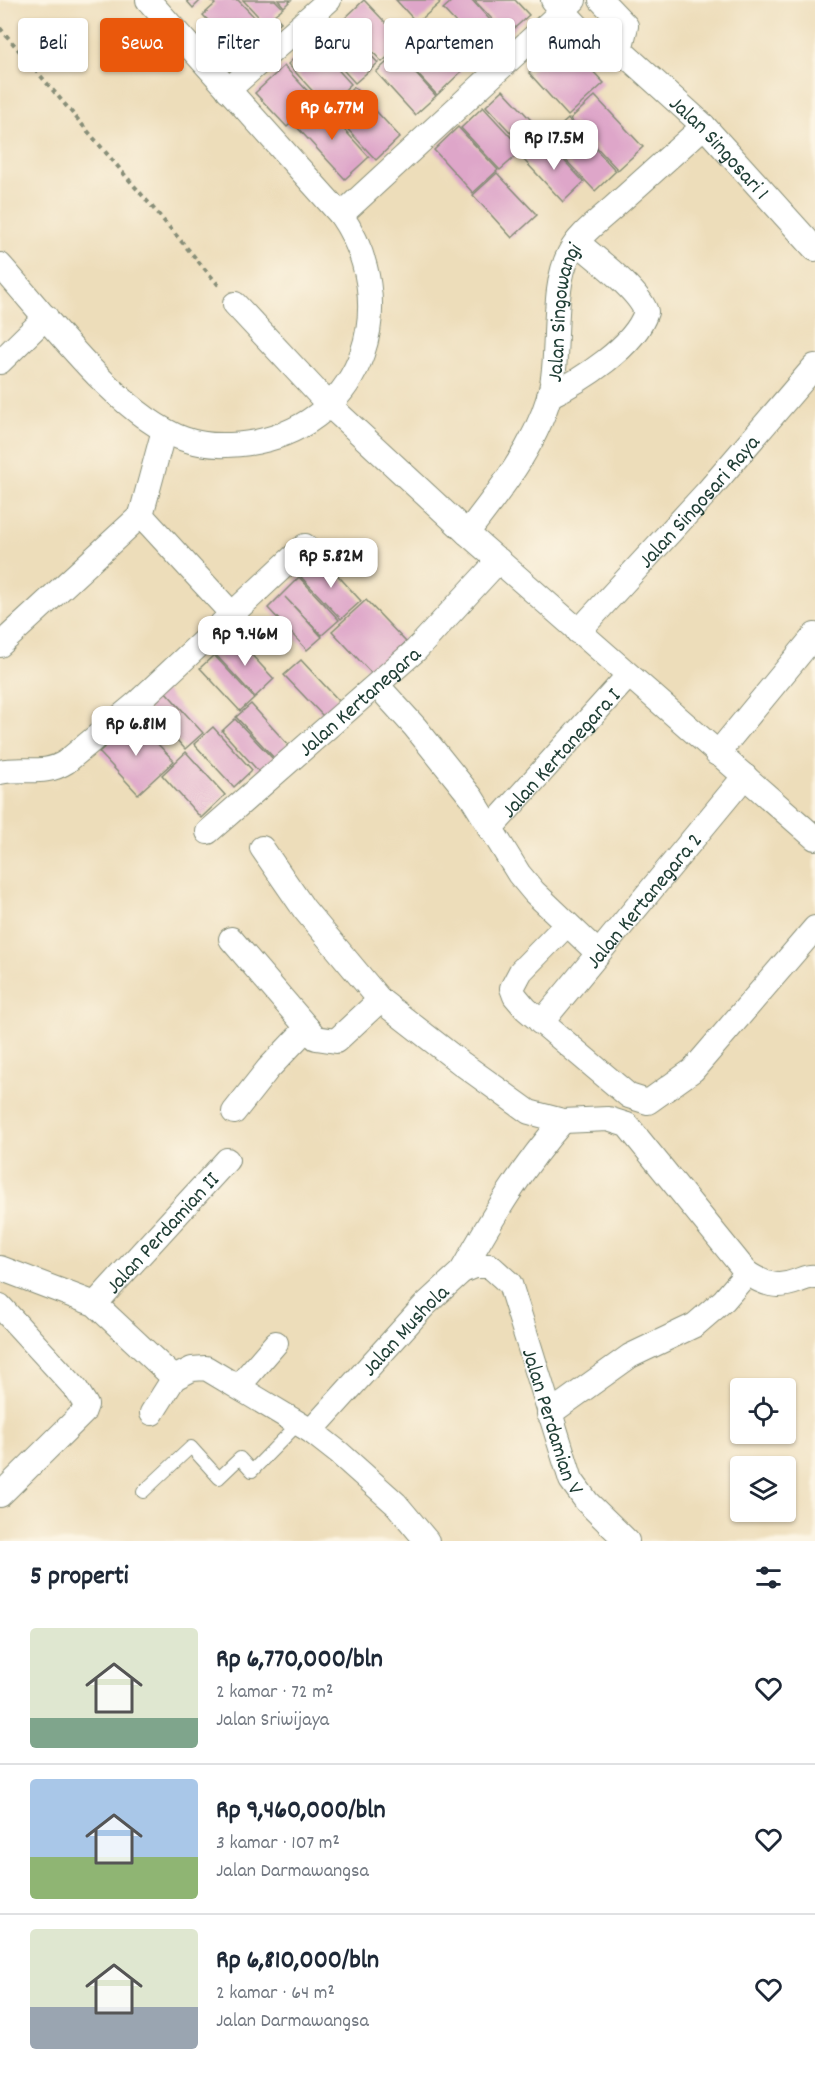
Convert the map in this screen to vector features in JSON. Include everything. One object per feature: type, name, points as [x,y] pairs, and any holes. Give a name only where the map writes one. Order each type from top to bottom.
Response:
[{"type":"street","points":[[0,265],[105,382],[130,406],[164,430],[184,440],[207,444],[240,445],[273,439],[303,425],[329,405],[356,368],[370,324],[372,301],[364,256],[355,234],[342,214],[148,0]]},
{"type":"street","points":[[228,90],[329,0]]},
{"type":"street","points":[[601,0],[618,18]]},
{"type":"street","points":[[342,214],[563,4]]},
{"type":"street","name":"Jalan Singosari 1","points":[[563,4],[574,18]]},
{"type":"street","points":[[622,22],[626,26],[622,42]]},
{"type":"street","name":"Jalan Singosari 1","points":[[622,52],[704,126],[815,249]]},
{"type":"street","name":"Jalan Singowangi","points":[[467,533],[510,476],[532,436],[549,396],[566,260],[577,242],[704,126]]},
{"type":"street","points":[[549,396],[596,370],[636,329],[646,312],[644,306],[631,292],[577,242]]},
{"type":"street","points":[[235,304],[329,405],[467,533],[815,838]]},
{"type":"street","points":[[0,362],[46,317]]},
{"type":"street","name":"Jalan Singosari Raya","points":[[578,632],[708,491],[815,366]]},
{"type":"street","points":[[0,645],[141,515],[164,430]]},
{"type":"street","points":[[141,515],[232,614]]},
{"type":"street","points":[[0,772],[54,770],[66,762],[137,703],[304,546]]},
{"type":"street","name":"Jalan Kertanegara","points":[[208,832],[416,650],[499,560]]},
{"type":"street","points":[[717,754],[815,635]]},
{"type":"street","name":"Jalan Kertanegara I","points":[[490,829],[628,675]]},
{"type":"street","points":[[376,685],[415,727],[465,789],[519,874],[597,952]]},
{"type":"street","name":"Jalan Kertanegara 2","points":[[541,1023],[597,952],[745,776]]},
{"type":"street","points":[[262,848],[304,909],[380,1000],[529,1112],[563,1121],[608,1119],[627,1125],[747,1274],[766,1286],[790,1284],[810,1276],[815,1277]]},
{"type":"street","points":[[567,924],[521,971],[512,988],[515,996],[541,1023],[629,1096],[648,1102],[693,1070],[815,928]]},
{"type":"street","points":[[231,939],[316,1038],[336,1041],[380,1000]]},
{"type":"street","points":[[234,1112],[268,1069],[307,1028]]},
{"type":"street","points":[[462,1271],[505,1196],[537,1150],[563,1121]]},
{"type":"street","name":"Jalan Perdamian II","points":[[96,1304],[227,1160]]},
{"type":"street","name":"Jalan Mushola","points":[[305,1428],[424,1306],[462,1271],[474,1266],[490,1266],[510,1284]]},
{"type":"street","points":[[0,1269],[96,1304],[174,1378]]},
{"type":"street","points":[[549,1414],[630,1356],[695,1324],[724,1300],[747,1274]]},
{"type":"street","name":"Jalan Perdamian V","points":[[510,1284],[571,1480],[587,1502],[627,1541]]},
{"type":"street","points":[[0,1306],[76,1389],[86,1405],[83,1413],[0,1495]]},
{"type":"street","points":[[238,1387],[276,1342]]},
{"type":"street","points":[[152,1413],[174,1378],[192,1369],[206,1368],[305,1428],[396,1504],[424,1540]]},
{"type":"lane","points":[[143,1492],[190,1447],[219,1478],[240,1458],[252,1471],[305,1428]]},
{"type":"path","points":[[0,28],[235,304]]},
{"type":"building","points":[[186,0],[201,0],[193,8]]},
{"type":"building","points":[[210,0],[238,0],[255,18],[206,18],[203,15],[215,4]]},
{"type":"building","points":[[243,0],[275,0],[283,8],[274,15],[277,18],[260,18]]},
{"type":"building","points":[[278,0],[291,0],[284,7]]},
{"type":"building","points":[[364,0],[384,21],[384,60],[382,62],[372,51],[372,18],[345,18]]},
{"type":"building","points":[[396,0],[437,0],[440,3],[423,18],[412,18]]},
{"type":"building","points":[[453,0],[472,0],[488,18],[451,18],[443,9]]},
{"type":"building","points":[[474,0],[515,0],[529,15],[515,28],[515,18],[491,18]]},
{"type":"building","points":[[372,57],[378,63],[372,68]]},
{"type":"building","points":[[293,59],[293,70],[288,64]]},
{"type":"building","points":[[384,65],[384,72],[414,72],[436,96],[415,115],[376,72]]},
{"type":"building","points":[[284,66],[316,100],[287,127],[255,93],[278,72],[281,72]]},
{"type":"building","points":[[295,72],[340,72],[351,84],[327,107]]},
{"type":"building","points":[[345,72],[368,72],[355,83]]},
{"type":"building","points":[[416,72],[461,72],[437,95]]},
{"type":"building","points":[[594,72],[604,83],[568,116],[529,73]]},
{"type":"building","points":[[354,87],[400,137],[376,160],[330,110]]},
{"type":"building","points":[[503,90],[543,133],[526,149],[486,106]]},
{"type":"building","points":[[595,96],[643,147],[618,170],[570,119]]},
{"type":"building","points":[[320,103],[369,157],[345,179],[295,125]]},
{"type":"building","points":[[483,107],[523,150],[500,170],[461,128]]},
{"type":"building","points":[[568,119],[616,171],[595,191],[546,139]]},
{"type":"building","points":[[458,127],[498,170],[473,193],[434,150]]},
{"type":"building","points":[[544,139],[584,182],[563,202],[523,159]]},
{"type":"building","points":[[497,173],[537,215],[512,238],[473,195]]},
{"type":"building","points":[[322,558],[361,601],[341,619],[301,577]]},
{"type":"building","points":[[299,577],[339,620],[322,635],[285,597],[322,637],[307,650],[268,608]]},
{"type":"building","points":[[366,600],[406,642],[372,674],[332,631]]},
{"type":"building","points":[[235,637],[274,679],[255,697],[215,654]]},
{"type":"building","points":[[214,655],[254,698],[240,711],[200,668]]},
{"type":"building","points":[[301,660],[341,703],[325,718],[284,675]]},
{"type":"building","points":[[164,690],[203,733],[185,749],[146,706]]},
{"type":"building","points":[[251,704],[290,747],[276,760],[236,717]]},
{"type":"building","points":[[134,719],[174,761],[138,794],[99,752]]},
{"type":"building","points":[[235,719],[275,761],[261,774],[222,731]]},
{"type":"building","points":[[213,727],[252,770],[234,787],[194,744]]},
{"type":"building","points":[[186,752],[225,795],[201,818],[162,775]]}]
